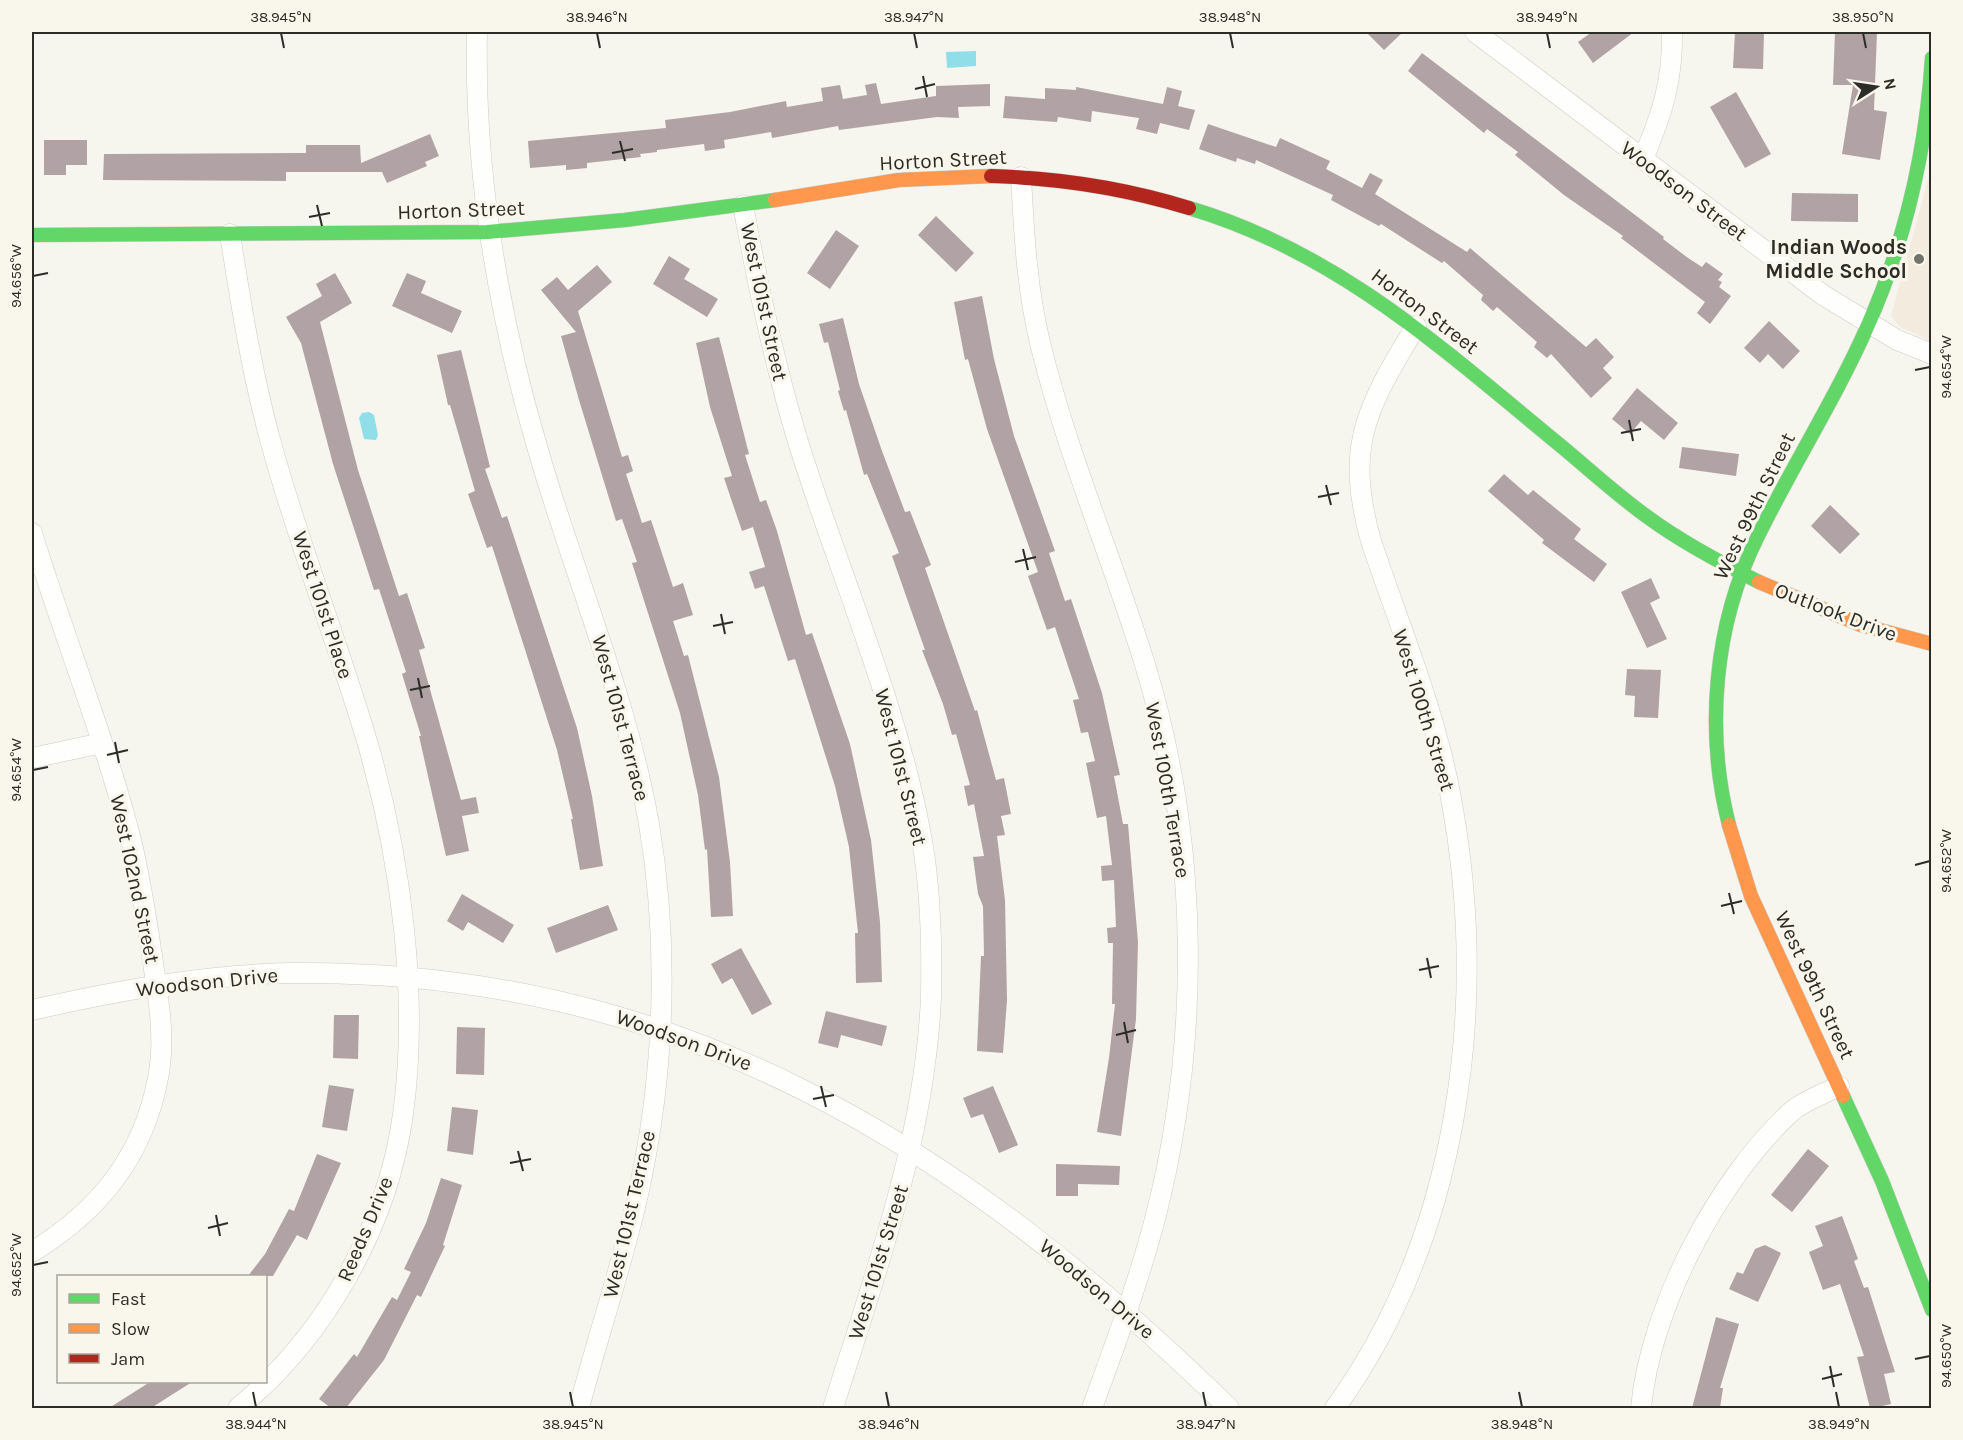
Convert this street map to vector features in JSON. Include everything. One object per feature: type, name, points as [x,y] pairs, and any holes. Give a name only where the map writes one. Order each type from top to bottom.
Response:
[{"type":"street","name":"West 101st Terrace","points":[[477,32],[478,126],[489,231],[510,348],[538,452],[617,690],[635,754],[649,826],[658,902],[660,1029],[652,1117],[639,1190],[579,1408]]},
{"type":"street","name":"Woodson Street","points":[[1475,32],[1823,295],[1897,340],[1932,354]]},
{"type":"street","points":[[1643,159],[1663,111],[1670,83],[1672,32]]},
{"type":"street","name":"West 99th Street","points":[[1932,58],[1921,159],[1893,263],[1868,324],[1756,539],[1742,573],[1726,626],[1715,702],[1715,747],[1722,800],[1736,857],[1751,896],[1882,1180],[1932,1310]]},
{"type":"street","name":"Horton Street","points":[[32,235],[489,231],[589,224],[743,205],[908,179],[971,175],[1021,177],[1127,190],[1209,212],[1272,237],[1334,269],[1416,326],[1614,491],[1661,526],[1742,573]]},
{"type":"street","name":"West 100th Terrace","points":[[1021,177],[1027,273],[1040,345],[1059,411],[1146,669],[1168,758],[1183,856],[1187,918],[1187,990],[1180,1083],[1170,1150],[1156,1214],[1126,1312],[1092,1408]]},
{"type":"street","name":"West 101st Street","points":[[743,205],[775,361],[800,448],[894,723],[922,844],[929,906],[931,995],[926,1059],[910,1150],[900,1191],[833,1408]]},
{"type":"street","name":"West 101st Place","points":[[231,234],[250,358],[271,444],[356,707],[384,810],[398,888],[406,977]]},
{"type":"street","name":"West 100th Street","points":[[1335,1408],[1371,1353],[1401,1292],[1426,1228],[1445,1157],[1460,1080],[1467,1001],[1467,938],[1463,883],[1451,796],[1436,736],[1368,530],[1362,509],[1359,474],[1363,434],[1372,402],[1416,326]]},
{"type":"street","name":"West 102nd Street","points":[[32,533],[102,742],[130,837],[145,905],[156,986]]},
{"type":"street","name":"Outlook Drive","points":[[1742,573],[1835,616],[1932,644]]},
{"type":"street","points":[[32,758],[102,742]]},
{"type":"street","name":"Woodson Drive","points":[[32,1010],[156,986],[221,977],[287,973],[406,977],[466,983],[544,997],[613,1013],[763,1069],[848,1112],[910,1150],[990,1203],[1068,1262],[1126,1312],[1229,1408]]},
{"type":"street","name":"Reeds Drive","points":[[267,1382],[300,1345],[330,1305],[357,1257],[374,1220],[390,1171],[403,1117],[409,1022],[406,977]]},
{"type":"street","points":[[32,1252],[63,1232],[85,1214],[109,1188],[129,1159],[147,1120],[158,1077],[161,1038],[156,986]]},
{"type":"street","points":[[1641,1408],[1651,1354],[1671,1292],[1705,1224],[1729,1185],[1759,1146],[1792,1110],[1839,1086]]},
{"type":"street","name":"Reeds Drive","points":[[238,1408],[266,1383]]},
{"type":"shaded area","name":"Indian Woods Middle School","points":[[1931,169],[1931,341],[1900,327],[1891,316]]},
{"type":"water","points":[[976,51],[976,66],[947,68],[946,52]]},
{"type":"water","points":[[369,412],[374,415],[378,435],[376,440],[364,439],[359,418],[362,413]]},
{"type":"building","points":[[1366,32],[1403,32],[1384,50]]},
{"type":"building","points":[[1592,32],[1634,32],[1593,63],[1578,42]]},
{"type":"building","points":[[1735,32],[1764,32],[1763,69],[1733,68]]},
{"type":"building","points":[[1835,32],[1877,32],[1874,110],[1887,112],[1880,160],[1842,154],[1853,85],[1833,85]]},
{"type":"building","points":[[1422,53],[1664,237],[1663,239],[1688,258],[1702,267],[1706,262],[1723,274],[1718,280],[1722,282],[1719,287],[1731,296],[1710,324],[1697,313],[1705,302],[1621,238],[1623,236],[1564,195],[1515,155],[1518,152],[1487,129],[1484,133],[1408,71]]},
{"type":"building","points":[[876,83],[881,104],[936,96],[936,86],[990,84],[990,106],[958,107],[959,118],[937,117],[839,130],[838,126],[772,138],[771,132],[724,140],[725,148],[705,151],[704,144],[657,150],[657,152],[640,154],[641,157],[587,163],[587,168],[566,170],[566,165],[530,168],[528,141],[666,128],[665,120],[730,112],[786,101],[787,107],[823,101],[821,88],[840,85],[843,99],[867,95],[865,85]]},
{"type":"building","points":[[1076,87],[1163,104],[1167,87],[1182,91],[1178,106],[1195,110],[1189,130],[1160,123],[1157,134],[1136,129],[1139,118],[1092,111],[1091,122],[1058,117],[1057,122],[1003,118],[1005,96],[1045,99],[1045,88],[1076,90]]},
{"type":"building","points":[[1736,92],[1771,154],[1745,168],[1710,107]]},
{"type":"building","points":[[1208,124],[1276,147],[1280,138],[1330,161],[1326,169],[1362,188],[1370,173],[1383,180],[1375,194],[1467,252],[1470,248],[1586,347],[1596,338],[1614,357],[1603,368],[1612,378],[1591,398],[1551,354],[1547,358],[1534,347],[1537,342],[1497,307],[1493,311],[1481,300],[1483,295],[1444,261],[1442,263],[1381,224],[1379,226],[1331,200],[1333,195],[1256,160],[1255,164],[1237,158],[1236,162],[1199,149]]},
{"type":"building","points":[[430,134],[439,156],[425,162],[427,166],[387,183],[382,172],[286,172],[286,181],[103,180],[104,154],[306,153],[306,145],[360,145],[361,163]]},
{"type":"building","points":[[44,140],[87,140],[87,165],[66,165],[66,175],[44,175]]},
{"type":"building","points":[[1792,193],[1858,194],[1858,222],[1791,221]]},
{"type":"building","points":[[936,216],[974,253],[956,272],[918,235]]},
{"type":"building","points":[[836,230],[859,246],[830,289],[807,273]]},
{"type":"building","points":[[669,256],[690,269],[684,279],[718,299],[707,317],[653,284]]},
{"type":"building","points":[[597,265],[612,282],[578,311],[622,457],[628,455],[633,471],[626,474],[642,523],[651,520],[673,587],[683,583],[693,615],[673,621],[684,656],[688,655],[719,777],[730,862],[733,916],[711,917],[707,849],[705,850],[698,795],[680,713],[632,563],[637,562],[622,519],[616,521],[561,336],[576,332],[541,290],[557,277],[568,290]]},
{"type":"building","points":[[335,273],[352,303],[320,322],[358,470],[399,596],[407,593],[425,648],[419,650],[461,800],[476,797],[479,813],[462,816],[469,851],[446,856],[419,736],[421,736],[402,674],[406,672],[379,589],[374,590],[333,464],[301,343],[286,317],[322,296],[316,284]]},
{"type":"building","points":[[407,273],[426,281],[421,293],[462,311],[452,333],[392,306]]},
{"type":"building","points":[[982,296],[994,359],[1014,436],[1055,551],[1049,553],[1065,601],[1071,599],[1102,693],[1120,775],[1114,776],[1123,824],[1128,824],[1138,942],[1136,1019],[1121,1136],[1097,1132],[1115,1004],[1112,1004],[1113,943],[1108,943],[1107,928],[1116,927],[1114,880],[1102,881],[1101,866],[1112,865],[1106,816],[1097,818],[1086,763],[1095,761],[1088,732],[1081,733],[1073,700],[1079,699],[1055,627],[1047,630],[1028,576],[1038,572],[987,429],[968,359],[965,360],[954,302]]},
{"type":"building","points":[[843,318],[859,384],[882,451],[905,512],[910,511],[931,565],[925,568],[975,711],[977,710],[996,780],[1004,778],[1011,814],[1001,816],[1005,835],[997,836],[1005,900],[1007,1000],[1003,1053],[977,1051],[981,956],[984,956],[983,906],[978,894],[973,857],[984,856],[974,804],[968,806],[964,786],[970,785],[956,734],[952,735],[943,704],[922,650],[925,650],[892,556],[899,553],[867,474],[864,475],[846,410],[844,411],[838,391],[840,390],[828,342],[824,343],[819,324]]},
{"type":"building","points":[[1769,321],[1800,351],[1783,369],[1768,354],[1760,363],[1744,348]]},
{"type":"building","points":[[719,337],[749,454],[745,455],[760,502],[766,500],[806,635],[812,633],[850,744],[871,840],[880,922],[882,982],[856,983],[855,933],[858,933],[849,847],[835,786],[795,659],[788,661],[764,586],[755,589],[749,572],[765,567],[753,527],[742,531],[724,478],[732,476],[710,407],[696,343]]},
{"type":"building","points":[[461,350],[490,467],[485,469],[502,518],[507,516],[577,728],[592,796],[603,866],[580,870],[571,819],[573,819],[557,750],[492,546],[487,548],[468,494],[475,491],[450,405],[448,405],[437,355]]},
{"type":"building","points":[[1637,388],[1678,423],[1664,440],[1641,421],[1630,434],[1612,419]]},
{"type":"building","points":[[1682,447],[1739,454],[1736,476],[1679,468]]},
{"type":"building","points":[[1504,474],[1528,495],[1533,490],[1581,529],[1574,539],[1607,564],[1594,582],[1542,543],[1544,540],[1488,491]]},
{"type":"building","points":[[1830,505],[1860,534],[1840,554],[1811,526]]},
{"type":"building","points":[[1651,578],[1660,598],[1650,603],[1667,639],[1647,648],[1621,592]]},
{"type":"building","points":[[1627,669],[1661,670],[1658,718],[1634,717],[1635,696],[1625,695]]},
{"type":"building","points":[[462,894],[514,925],[503,943],[468,922],[463,931],[447,921]]},
{"type":"building","points":[[608,905],[618,930],[556,953],[547,928]]},
{"type":"building","points":[[741,948],[772,1004],[752,1015],[732,978],[722,984],[711,964]]},
{"type":"building","points":[[826,1011],[887,1026],[882,1046],[841,1035],[838,1048],[818,1043]]},
{"type":"building","points":[[334,1015],[359,1015],[358,1059],[333,1058]]},
{"type":"building","points":[[457,1027],[485,1028],[484,1075],[456,1074]]},
{"type":"building","points":[[329,1085],[354,1089],[347,1131],[322,1127]]},
{"type":"building","points":[[993,1086],[1018,1145],[999,1153],[983,1114],[971,1118],[963,1098]]},
{"type":"building","points":[[452,1107],[478,1110],[473,1155],[447,1151]]},
{"type":"building","points":[[1808,1149],[1829,1166],[1792,1212],[1771,1195]]},
{"type":"building","points":[[317,1154],[341,1163],[307,1240],[297,1235],[273,1276],[249,1275],[265,1254],[289,1209],[294,1211]]},
{"type":"building","points":[[1056,1164],[1120,1166],[1119,1185],[1078,1184],[1078,1196],[1056,1196]]},
{"type":"building","points":[[441,1178],[462,1185],[443,1245],[445,1246],[421,1297],[417,1295],[384,1360],[346,1408],[331,1408],[319,1399],[354,1354],[357,1357],[392,1297],[397,1300],[411,1272],[404,1269],[426,1223]]},
{"type":"building","points":[[1842,1216],[1858,1259],[1854,1261],[1864,1288],[1868,1287],[1895,1372],[1884,1374],[1891,1404],[1873,1408],[1870,1408],[1857,1357],[1864,1356],[1840,1284],[1823,1290],[1809,1252],[1823,1246],[1815,1226]]},
{"type":"building","points":[[1765,1245],[1781,1253],[1758,1302],[1729,1289],[1737,1272],[1743,1274],[1755,1249]]},
{"type":"building","points":[[1716,1317],[1739,1324],[1720,1388],[1723,1388],[1720,1408],[1692,1408]]},
{"type":"building","points":[[148,1383],[190,1383],[151,1408],[109,1408]]},
{"type":"traffic: fast","points":[[1729,825],[1717,753],[1716,716],[1723,642],[1731,606],[1742,571],[1757,538],[1842,379],[1881,293],[1912,194],[1925,127],[1932,58]]},
{"type":"traffic: fast","points":[[32,235],[487,232],[625,220],[775,200]]},
{"type":"traffic: fast","points":[[1189,208],[1243,227],[1294,250],[1387,307],[1474,374],[1649,518],[1702,552],[1759,582]]},
{"type":"traffic: fast","points":[[1843,1096],[1882,1181],[1932,1310]]},
{"type":"traffic: slow","points":[[775,200],[899,180],[991,176]]},
{"type":"traffic: slow","points":[[1759,582],[1861,625],[1932,644]]},
{"type":"traffic: slow","points":[[1729,825],[1751,896],[1843,1096]]},
{"type":"traffic: jam","points":[[991,176],[1091,185],[1189,208]]},
{"type":"place","name":"Indian Woods Middle School","points":[[1919,259]]}]
